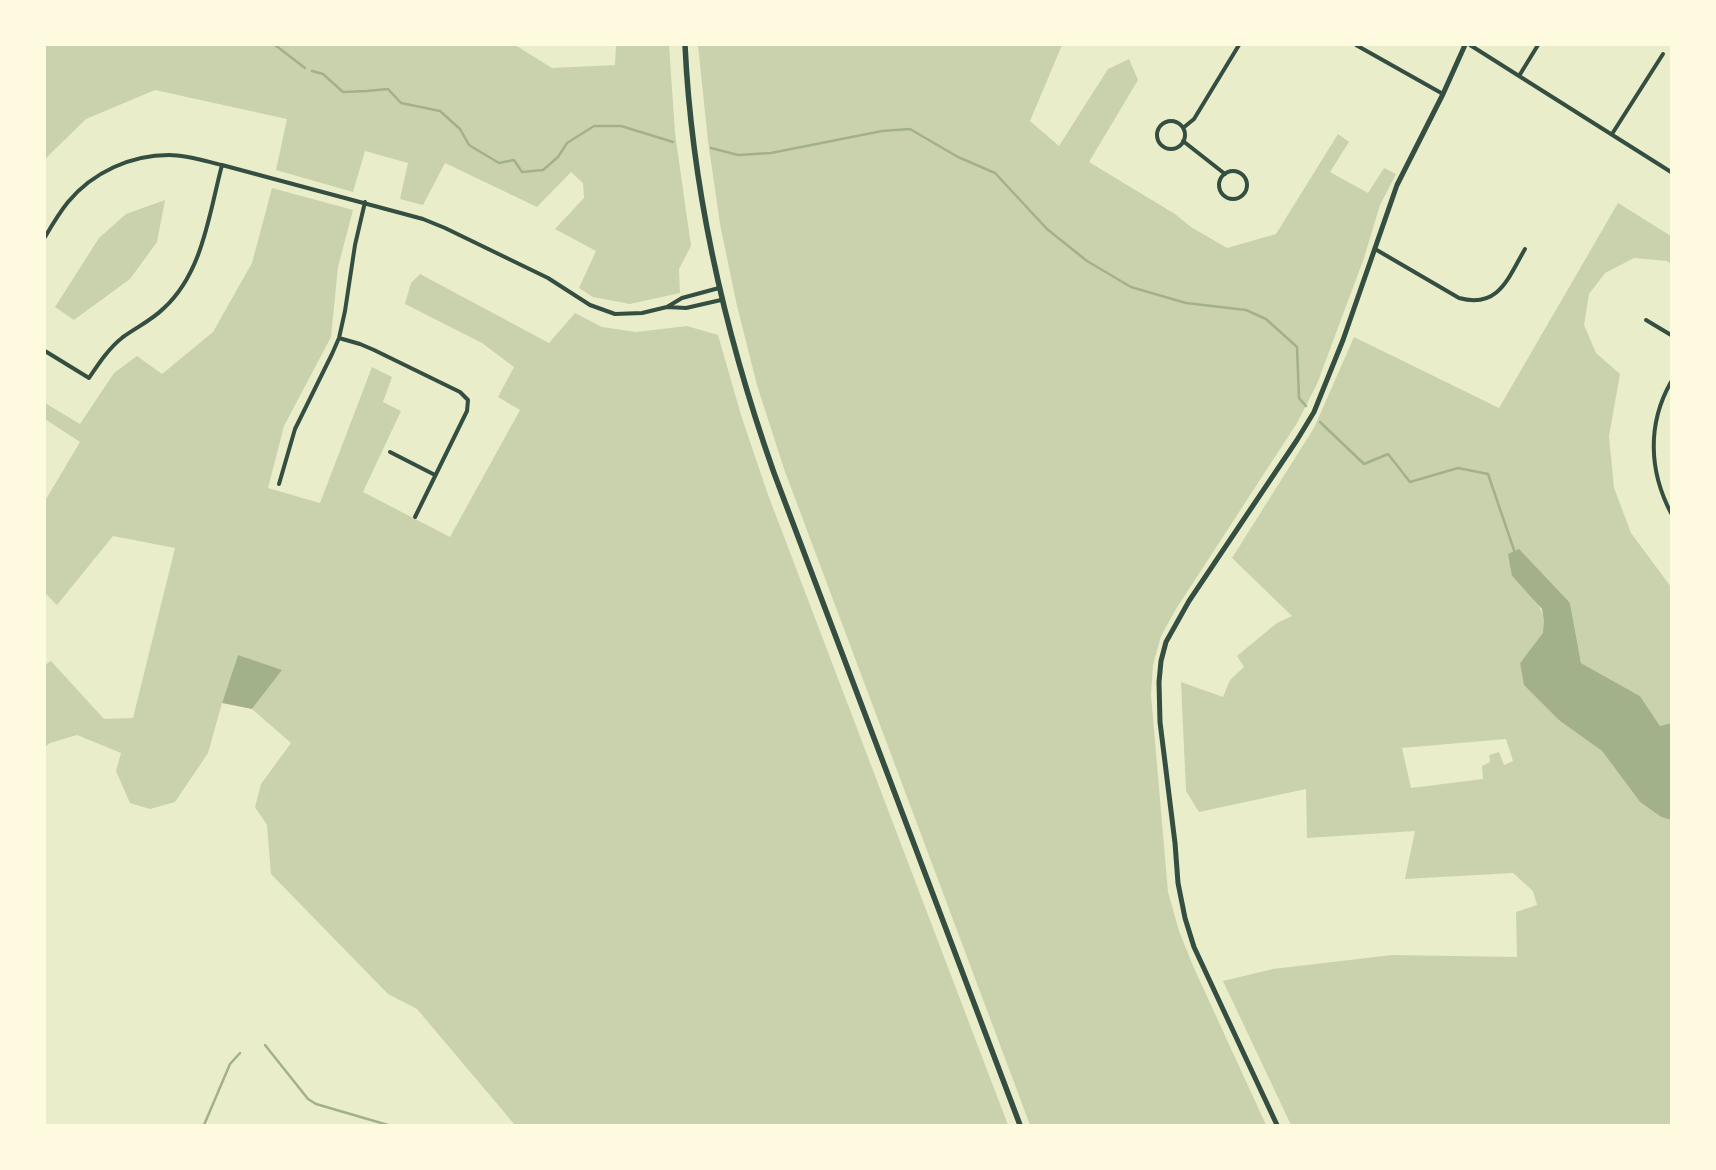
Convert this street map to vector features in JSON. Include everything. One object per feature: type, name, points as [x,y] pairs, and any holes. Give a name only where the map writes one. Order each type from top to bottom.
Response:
[{"type":"main road","points":[[685,45],[686,76],[697,175],[721,300],[745,387],[774,473],[1020,1125]]},
{"type":"street","points":[[1183,128],[1194,120],[1239,45]]},
{"type":"street","points":[[1356,45],[1442,94]]},
{"type":"street","points":[[1277,1125],[1198,955],[1185,918],[1178,882],[1160,722],[1162,661],[1166,642],[1189,601],[1298,440],[1314,412],[1343,340],[1397,185],[1465,45]]},
{"type":"street","points":[[1470,45],[1671,172]]},
{"type":"street","points":[[1519,76],[1538,45]]},
{"type":"street","points":[[1612,134],[1663,54]]},
{"type":"street","points":[[1172,121],[1178,123],[1183,128],[1185,134],[1184,141],[1173,149],[1167,149],[1161,145],[1157,133],[1165,123],[1172,121]]},
{"type":"street","points":[[1184,141],[1225,174]]},
{"type":"street","points":[[45,237],[69,202],[98,176],[114,167],[151,157],[170,155],[189,157],[222,165],[401,212],[445,228],[548,278],[590,305],[615,314],[642,313],[667,307],[686,308],[721,300]]},
{"type":"street","points":[[45,351],[89,378],[112,347],[164,308],[180,290],[192,271],[200,250],[222,165]]},
{"type":"street","points":[[1233,171],[1245,177],[1246,190],[1240,197],[1232,199],[1223,195],[1220,182],[1225,174],[1233,171]]},
{"type":"street","points":[[279,484],[295,428],[339,338],[345,311],[354,245],[365,202]]},
{"type":"street","points":[[1375,249],[1459,298],[1470,301],[1483,300],[1494,296],[1502,288],[1525,249]]},
{"type":"street","points":[[667,307],[682,298],[719,288]]},
{"type":"street","points":[[1646,320],[1671,335]]},
{"type":"street","points":[[339,338],[374,350],[465,396],[469,405],[415,517]]},
{"type":"street","points":[[1671,382],[1659,408],[1654,430],[1653,452],[1662,495],[1671,513]]},
{"type":"street","points":[[390,452],[435,475]]},
{"type":"shaded area","points":[[45,45],[515,45],[552,68],[615,65],[616,45],[669,45],[675,133],[691,246],[679,269],[680,293],[630,304],[593,297],[579,288],[596,251],[555,229],[584,198],[583,183],[571,172],[537,207],[445,163],[423,205],[400,199],[408,163],[365,151],[353,192],[276,170],[287,119],[155,90],[86,119],[45,159]]},
{"type":"shaded area","points":[[698,45],[1062,45],[1030,121],[1059,146],[1108,69],[1129,59],[1138,80],[1089,162],[1227,248],[1276,234],[1338,134],[1349,142],[1330,172],[1368,193],[1384,168],[1396,174],[1380,205],[1364,258],[1317,384],[1297,423],[1176,609],[1161,636],[1153,665],[1151,695],[1168,892],[1179,931],[1194,968],[1266,1125],[1030,1125],[784,469],[757,385],[737,306],[720,224],[708,141]]},
{"type":"shaded area","points":[[272,188],[353,210],[338,267],[331,337],[284,426],[268,488],[320,503],[372,367],[392,377],[383,402],[401,411],[363,492],[450,537],[520,410],[498,397],[514,367],[482,343],[405,304],[411,283],[420,274],[549,343],[575,313],[602,327],[636,332],[687,326],[718,335],[741,415],[767,492],[1008,1125],[515,1125],[417,1009],[388,994],[271,874],[267,825],[255,807],[261,784],[291,743],[252,709],[281,671],[238,655],[208,753],[175,802],[150,809],[130,803],[116,771],[121,753],[77,735],[50,743],[45,747],[45,665],[51,661],[104,719],[133,718],[175,548],[113,536],[57,605],[45,593],[45,501],[80,442],[45,419],[45,403],[80,424],[114,373],[137,356],[162,374],[213,332],[252,263]]},
{"type":"shaded area","points":[[165,200],[157,242],[130,279],[74,320],[55,307],[99,238],[126,214]]},
{"type":"shaded area","points":[[1618,203],[1671,236],[1671,264],[1667,261],[1634,258],[1605,273],[1589,294],[1584,325],[1596,353],[1620,374],[1609,436],[1614,488],[1631,533],[1671,587],[1671,723],[1660,726],[1640,696],[1581,663],[1570,603],[1512,576],[1530,594],[1540,608],[1545,623],[1543,635],[1520,663],[1560,721],[1602,751],[1640,802],[1661,817],[1671,820],[1671,1125],[1291,1125],[1223,981],[1273,969],[1392,955],[1517,957],[1516,912],[1537,905],[1533,891],[1513,873],[1405,879],[1415,831],[1307,838],[1306,789],[1199,812],[1186,791],[1181,682],[1223,697],[1230,680],[1244,667],[1237,656],[1277,623],[1292,616],[1232,558],[1314,428],[1354,337],[1499,408]],"holes":[[[1506,739],[1513,761],[1504,765],[1499,752],[1489,755],[1490,762],[1482,766],[1483,779],[1411,788],[1402,748]]]},
{"type":"shaded area","points":[[1519,549],[1570,603],[1581,663],[1640,696],[1660,726],[1671,723],[1671,820],[1661,817],[1640,802],[1602,751],[1560,721],[1524,685],[1520,663],[1543,633],[1544,621],[1542,609],[1512,576],[1508,554]]},
{"type":"shaded area","points":[[238,655],[282,670],[252,709],[222,703]]},
{"type":"waterway","points":[[275,45],[305,68]]},
{"type":"waterway","points":[[312,71],[323,74],[343,92],[388,89],[401,103],[440,111],[460,129],[469,145],[499,163],[514,160],[522,172],[543,170],[558,157],[567,143],[594,126],[621,126],[673,142]]},
{"type":"waterway","points":[[711,148],[738,155],[771,153],[882,131],[910,129],[958,157],[995,173],[1047,229],[1087,261],[1131,287],[1186,303],[1246,310],[1266,319],[1297,347],[1299,398],[1306,406]]},
{"type":"waterway","points":[[1320,422],[1364,464],[1388,454],[1410,482],[1458,468],[1488,474],[1515,553]]},
{"type":"waterway","points":[[265,1045],[308,1099],[316,1104],[388,1125]]},
{"type":"waterway","points":[[204,1125],[230,1064],[240,1053]]}]
